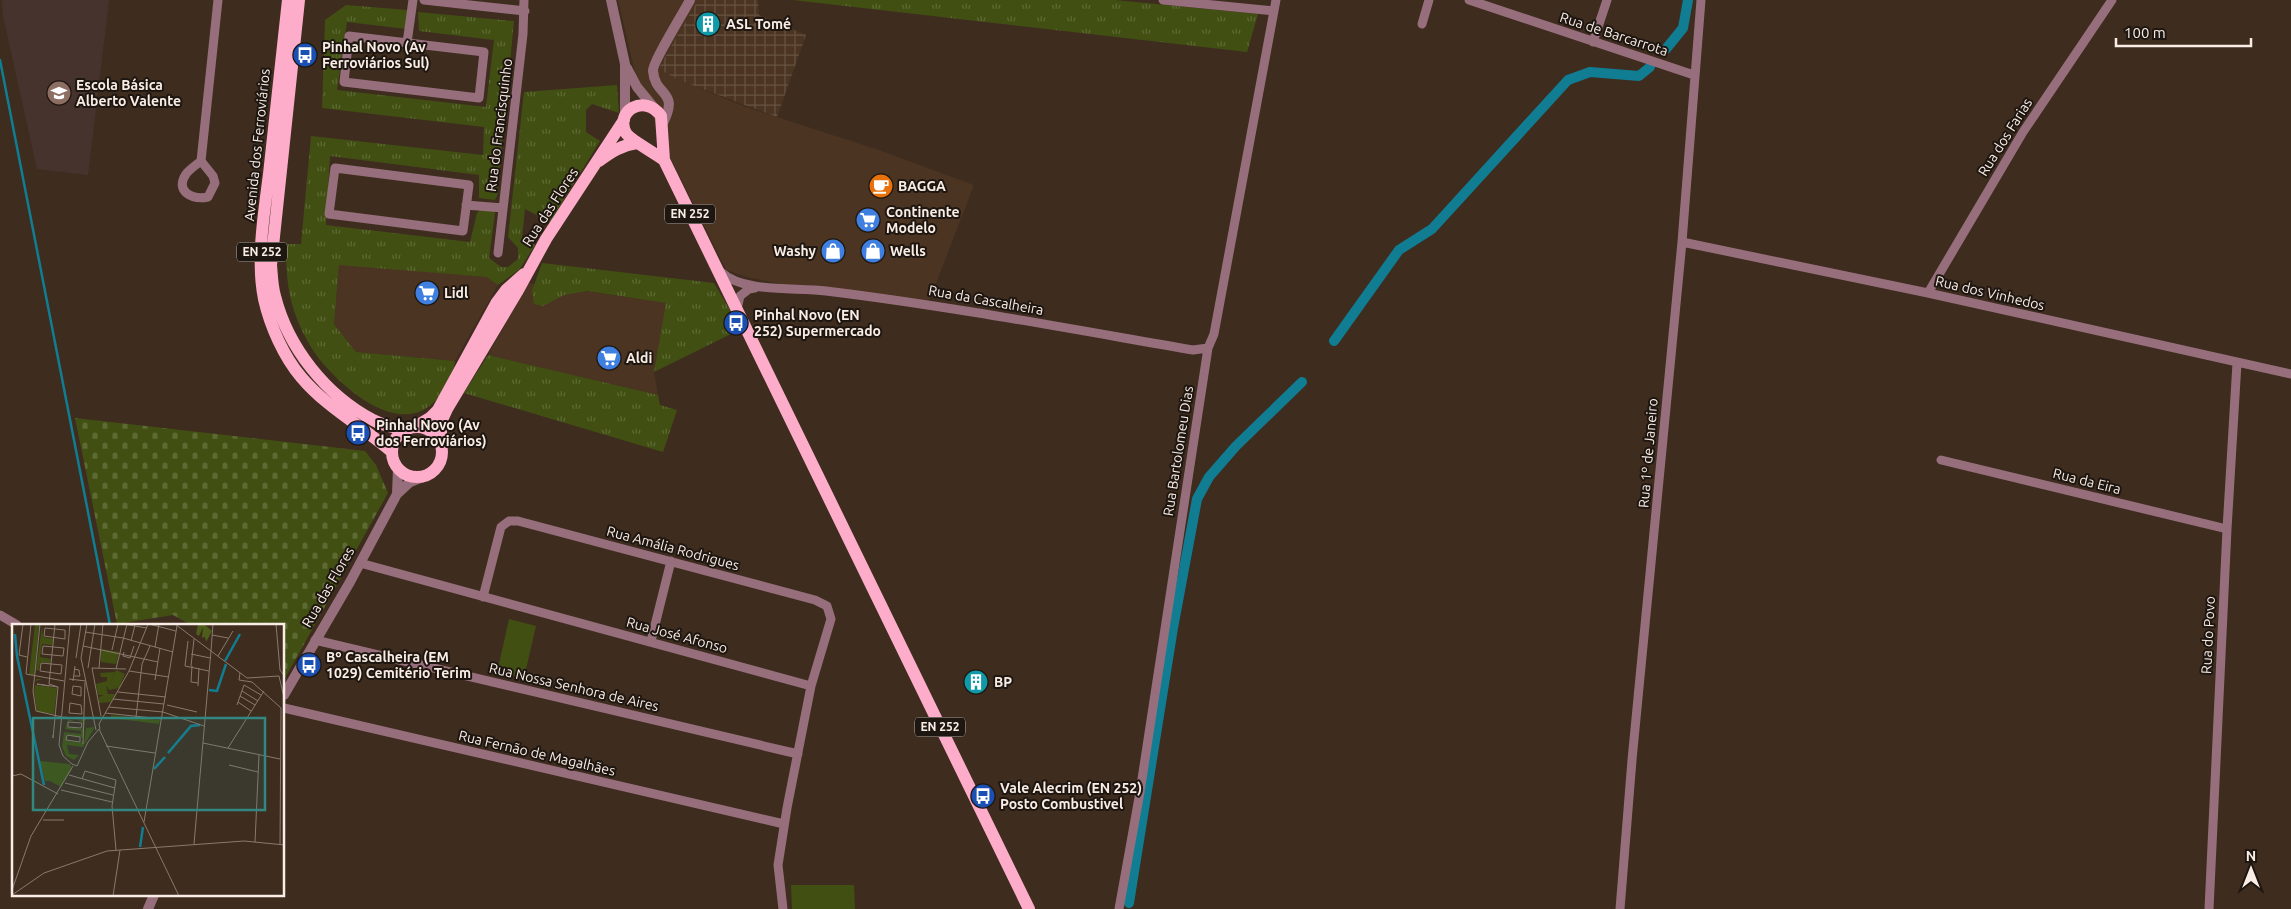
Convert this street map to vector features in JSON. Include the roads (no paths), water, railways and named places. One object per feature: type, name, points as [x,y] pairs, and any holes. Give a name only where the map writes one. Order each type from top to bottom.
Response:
[{"type":"main road","name":"Avenida dos Ferroviários","points":[[288,0],[264,222],[261,265],[264,299],[277,336],[300,376],[332,408],[374,435],[392,452]]},
{"type":"main road","name":"Avenida dos Ferroviários","points":[[299,0],[270,265],[275,296],[302,357],[325,385],[373,421],[411,428]]},
{"type":"main road","points":[[625,118],[634,107],[640,105],[652,106],[657,110]]},
{"type":"main road","name":"EN 252","points":[[657,110],[662,127],[664,160],[1029,909]]},
{"type":"main road","name":"EN 252","points":[[625,118],[626,134],[664,160]]},
{"type":"main road","name":"Rua das Flores","points":[[441,443],[440,430],[443,416],[546,239],[599,161],[604,148],[625,118]]},
{"type":"main road","points":[[599,161],[626,144],[649,142],[657,138],[662,127]]},
{"type":"main road","name":"Rua das Flores","points":[[411,428],[430,418],[438,410],[500,296],[527,271]]},
{"type":"main road","points":[[392,452],[396,439],[411,428]]},
{"type":"main road","name":"EN 252","points":[[411,428],[433,432],[441,443]]},
{"type":"main road","points":[[398,468],[409,476],[423,477],[430,474],[440,464],[443,450],[441,443]]},
{"type":"main road","name":"EN 252","points":[[392,452],[398,468]]},
{"type":"street","points":[[201,161],[218,0]]},
{"type":"street","points":[[408,43],[413,0]]},
{"type":"street","points":[[424,0],[525,11]]},
{"type":"street","name":"Rua do Francisquinho","points":[[498,253],[525,11],[524,0]]},
{"type":"street","name":"EN 252","points":[[610,0],[625,64],[636,87],[657,110]]},
{"type":"street","points":[[662,127],[670,110],[669,102],[656,80],[653,71],[654,64],[690,0]]},
{"type":"street","points":[[1163,0],[1274,11]]},
{"type":"street","name":"Rua Bartolomeu Dias","points":[[1120,909],[1140,792],[1208,348],[1214,334],[1276,0]]},
{"type":"street","points":[[1422,24],[1430,0]]},
{"type":"street","name":"Rua de Barcarrota","points":[[1469,0],[1694,75]]},
{"type":"street","points":[[1593,42],[1607,0]]},
{"type":"street","name":"Rua 1º de Janeiro","points":[[1620,909],[1632,760],[1682,242],[1701,0]]},
{"type":"street","name":"Rua dos Farias","points":[[1928,293],[2023,132],[2112,0]]},
{"type":"street","points":[[349,36],[408,43],[484,52],[479,98],[344,82],[349,36]]},
{"type":"street","name":"EN 252","points":[[625,64],[625,118]]},
{"type":"street","points":[[335,168],[468,185],[466,206],[463,231],[329,214],[335,168]]},
{"type":"street","points":[[466,206],[503,208]]},
{"type":"street","name":"Rua dos Vinhedos","points":[[1682,242],[1928,293],[2291,374]]},
{"type":"street","name":"Rua da Cascalheira","points":[[716,268],[732,281],[758,287],[801,288],[916,302],[1193,350],[1208,348]]},
{"type":"street","points":[[737,310],[740,296],[749,289],[758,287]]},
{"type":"street","name":"Rua do Povo","points":[[2209,909],[2237,363]]},
{"type":"street","name":"Rua da Eira","points":[[1941,460],[2227,529]]},
{"type":"street","points":[[397,494],[398,468]]},
{"type":"street","points":[[397,494],[410,482],[423,477]]},
{"type":"street","name":"Rua das Flores","points":[[285,693],[360,563],[397,494]]},
{"type":"street","name":"Rua Amália Rodrigues","points":[[483,597],[501,527],[509,521],[518,521],[815,600],[827,606],[831,619],[811,686]]},
{"type":"street","points":[[651,641],[671,561]]},
{"type":"street","name":"Rua José Afonso","points":[[360,563],[811,686]]},
{"type":"street","points":[[0,615],[15,624]]},
{"type":"street","name":"Rua Nossa Senhora de Aires","points":[[315,640],[798,754]]},
{"type":"street","points":[[783,909],[778,865],[784,824],[811,686]]},
{"type":"street","name":"Rua Fernão de Magalhães","points":[[285,708],[784,824]]},
{"type":"street","points":[[148,909],[154,896]]},
{"type":"waterway","points":[[1666,49],[1683,28],[1688,0]]},
{"type":"waterway","points":[[0,60],[110,624]]},
{"type":"waterway","points":[[1334,341],[1399,250],[1432,229],[1568,80],[1590,72],[1639,76],[1650,67]]},
{"type":"waterway","points":[[1129,903],[1173,628],[1197,499],[1209,477],[1236,446],[1302,382]]},
{"type":"place","name":"ASL Tomé","points":[[708,24]]},
{"type":"place","name":"Pinhal Novo (Av Ferroviários Sul)","points":[[305,55]]},
{"type":"place","name":"Escola Básica Alberto Valente","points":[[59,93]]},
{"type":"place","name":"BAGGA","points":[[881,186]]},
{"type":"place","name":"Continente Modelo","points":[[868,220]]},
{"type":"place","name":"Washy","points":[[833,251]]},
{"type":"place","name":"Wells","points":[[873,251]]},
{"type":"place","name":"Lidl","points":[[427,293]]},
{"type":"place","name":"Pinhal Novo (EN 252) Supermercado","points":[[736,323]]},
{"type":"place","name":"Aldi","points":[[609,358]]},
{"type":"place","name":"Pinhal Novo (Av dos Ferroviários)","points":[[358,433]]},
{"type":"place","name":"Bº Cascalheira (EM 1029) Cemitério Terim","points":[[309,665]]},
{"type":"place","name":"BP","points":[[976,682]]},
{"type":"place","name":"Vale Alecrim (EN 252) Posto Combustivel","points":[[983,796]]}]
